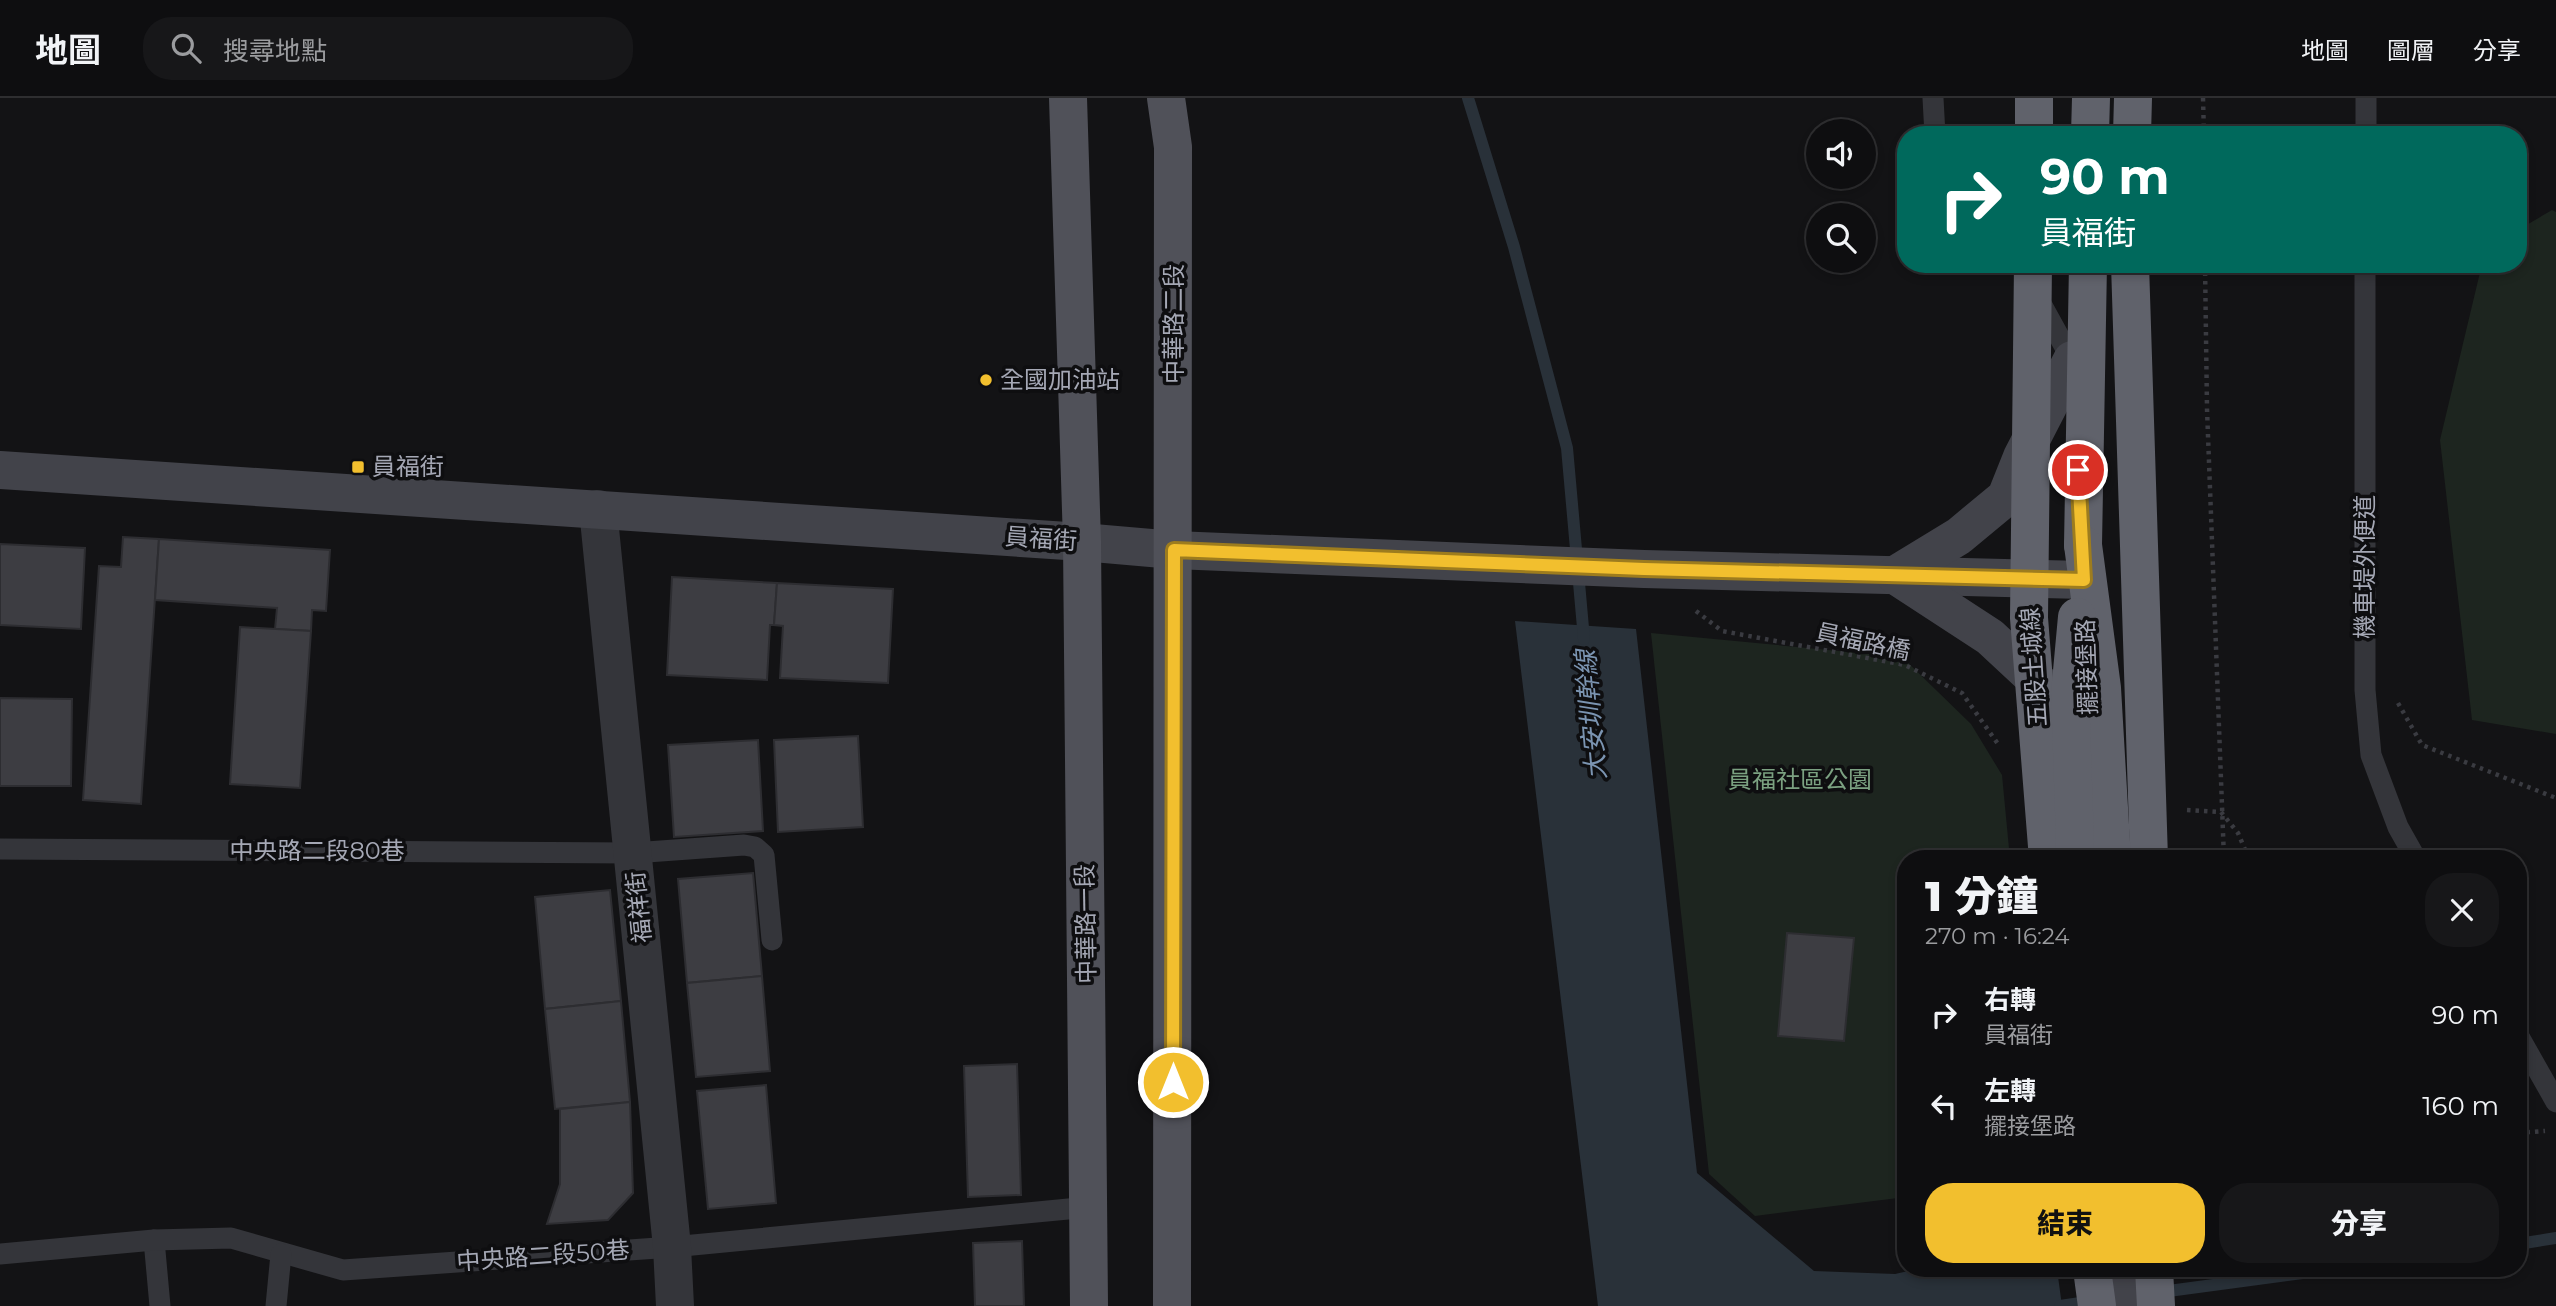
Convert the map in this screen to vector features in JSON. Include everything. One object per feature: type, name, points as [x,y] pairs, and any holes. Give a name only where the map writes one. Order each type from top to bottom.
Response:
[{"type":"highway","points":[[2034,98],[2034,126]]},
{"type":"highway","points":[[2090,126],[2091,98]]},
{"type":"highway","points":[[2132,126],[2133,98]]},
{"type":"highway","name":"五股土城線","points":[[2033,273],[2029,618],[2047,850]]},
{"type":"highway","points":[[2074,850],[2070,693],[2084,563],[2088,273]]},
{"type":"highway","points":[[2130,273],[2149,850]]},
{"type":"highway","points":[[2084,563],[2102,688],[2111,850]]},
{"type":"highway","points":[[2093,1277],[2096,1306]]},
{"type":"highway","points":[[2154,1277],[2156,1306]]},
{"type":"main road","points":[[1068,98],[1082,542]]},
{"type":"main road","name":"中華路二段","points":[[1166,98],[1173,147],[1174,550]]},
{"type":"main road","name":"中華路一段","points":[[1082,542],[1089,1306]]},
{"type":"main road","points":[[1172,1306],[1174,550]]},
{"type":"street","points":[[2075,98],[2075,126]]},
{"type":"street","name":"擺接堡路","points":[[2073,273],[2072,360],[2096,850]]},
{"type":"street","points":[[2072,360],[2022,457],[2006,498],[1959,536],[1895,575],[1990,637],[2061,703],[2090,748]]},
{"type":"street","name":"員福街","points":[[0,470],[1174,550],[1644,569],[1895,575],[2084,563]]},
{"type":"street","name":"福祥街","points":[[598,509],[672,1247],[675,1306]]},
{"type":"street","points":[[2122,1277],[2124,1306]]},
{"type":"lane","points":[[1933,98],[1934,126]]},
{"type":"lane","points":[[2366,98],[2366,126]]},
{"type":"lane","points":[[2024,273],[2072,360]]},
{"type":"lane","name":"機車堤外便道","points":[[2365,273],[2365,690],[2371,755],[2398,827],[2411,850]]},
{"type":"lane","name":"中央路二段80巷","points":[[0,849],[633,853],[744,845],[755,847],[764,855],[772,940]]},
{"type":"lane","points":[[2527,1051],[2556,1102]]},
{"type":"lane","name":"中央路二段50巷","points":[[0,1254],[154,1240],[231,1238],[343,1270],[672,1247],[1089,1207]]},
{"type":"lane","points":[[154,1240],[160,1306]]},
{"type":"lane","points":[[276,1306],[281,1254]]},
{"type":"path","points":[[2203,98],[2204,126]]},
{"type":"path","points":[[2206,273],[2207,408],[2223,850]]},
{"type":"path","name":"員福路橋","points":[[1692,608],[1722,631],[1905,665],[1962,693],[1998,743],[2002,755]]},
{"type":"path","points":[[2398,702],[2422,745],[2556,798]]},
{"type":"path","points":[[2221,812],[2238,833],[2245,850]]},
{"type":"path","points":[[2527,1133],[2556,1131]]},
{"type":"green space","points":[[2552,210],[2556,212],[2556,734],[2472,720],[2440,440],[2480,273],[2527,273],[2527,225]]},
{"type":"green space","name":"員福社區公園","points":[[1651,633],[1902,657],[1971,724],[2002,775],[2009,850],[1897,850],[1897,1198],[1755,1216],[1709,1174]]},
{"type":"water","points":[[1515,621],[1636,629],[1697,1173],[1814,1271],[1897,1274],[1897,1277],[2058,1277],[2062,1306],[1598,1306]]},
{"type":"building","points":[[123,537],[159,539],[141,804],[83,800],[99,566],[121,567]]},
{"type":"building","points":[[159,539],[330,550],[326,611],[312,610],[311,631],[275,629],[277,608],[155,600]]},
{"type":"building","points":[[0,544],[85,548],[81,629],[0,625]]},
{"type":"building","points":[[672,577],[777,583],[774,625],[770,625],[767,680],[667,675]]},
{"type":"building","points":[[777,583],[893,589],[888,683],[780,678],[783,626],[774,625]]},
{"type":"building","points":[[240,627],[311,631],[300,788],[230,784]]},
{"type":"building","points":[[0,698],[72,699],[71,786],[0,786]]},
{"type":"building","points":[[858,736],[863,827],[778,832],[774,740]]},
{"type":"building","points":[[758,740],[763,831],[674,837],[668,745]]},
{"type":"building","points":[[753,873],[762,976],[687,983],[678,879]]},
{"type":"building","points":[[610,890],[621,1001],[545,1009],[535,897]]},
{"type":"building","points":[[1787,933],[1854,938],[1844,1041],[1778,1036]]},
{"type":"building","points":[[762,976],[770,1071],[696,1077],[687,983]]},
{"type":"building","points":[[621,1001],[630,1102],[555,1109],[545,1009]]},
{"type":"building","points":[[1017,1064],[1021,1195],[968,1197],[964,1066]]},
{"type":"building","points":[[766,1085],[776,1203],[708,1209],[697,1091]]},
{"type":"building","points":[[630,1102],[633,1193],[608,1220],[547,1224],[560,1184],[560,1109]]},
{"type":"building","points":[[1022,1241],[1024,1306],[975,1306],[973,1243]]},
{"type":"waterway","name":"大安圳幹線","points":[[1468,98],[1514,247],[1567,448],[1584,639]]},
{"type":"waterway","name":"大安圳幹線","points":[[2527,1243],[2556,1238]]},
{"type":"waterway","name":"大安圳幹線","points":[[2161,1292],[2273,1277]]},
{"type":"waterway","name":"大安圳幹線","points":[[2060,1306],[2094,1301]]},
{"type":"place","name":"全國加油站","points":[[986,380]]},
{"type":"place","name":"員福街","points":[[358,467]]},
{"type":"route","points":[[1173,1082],[1174,550],[1644,569],[2084,580],[2078,470]]}]
